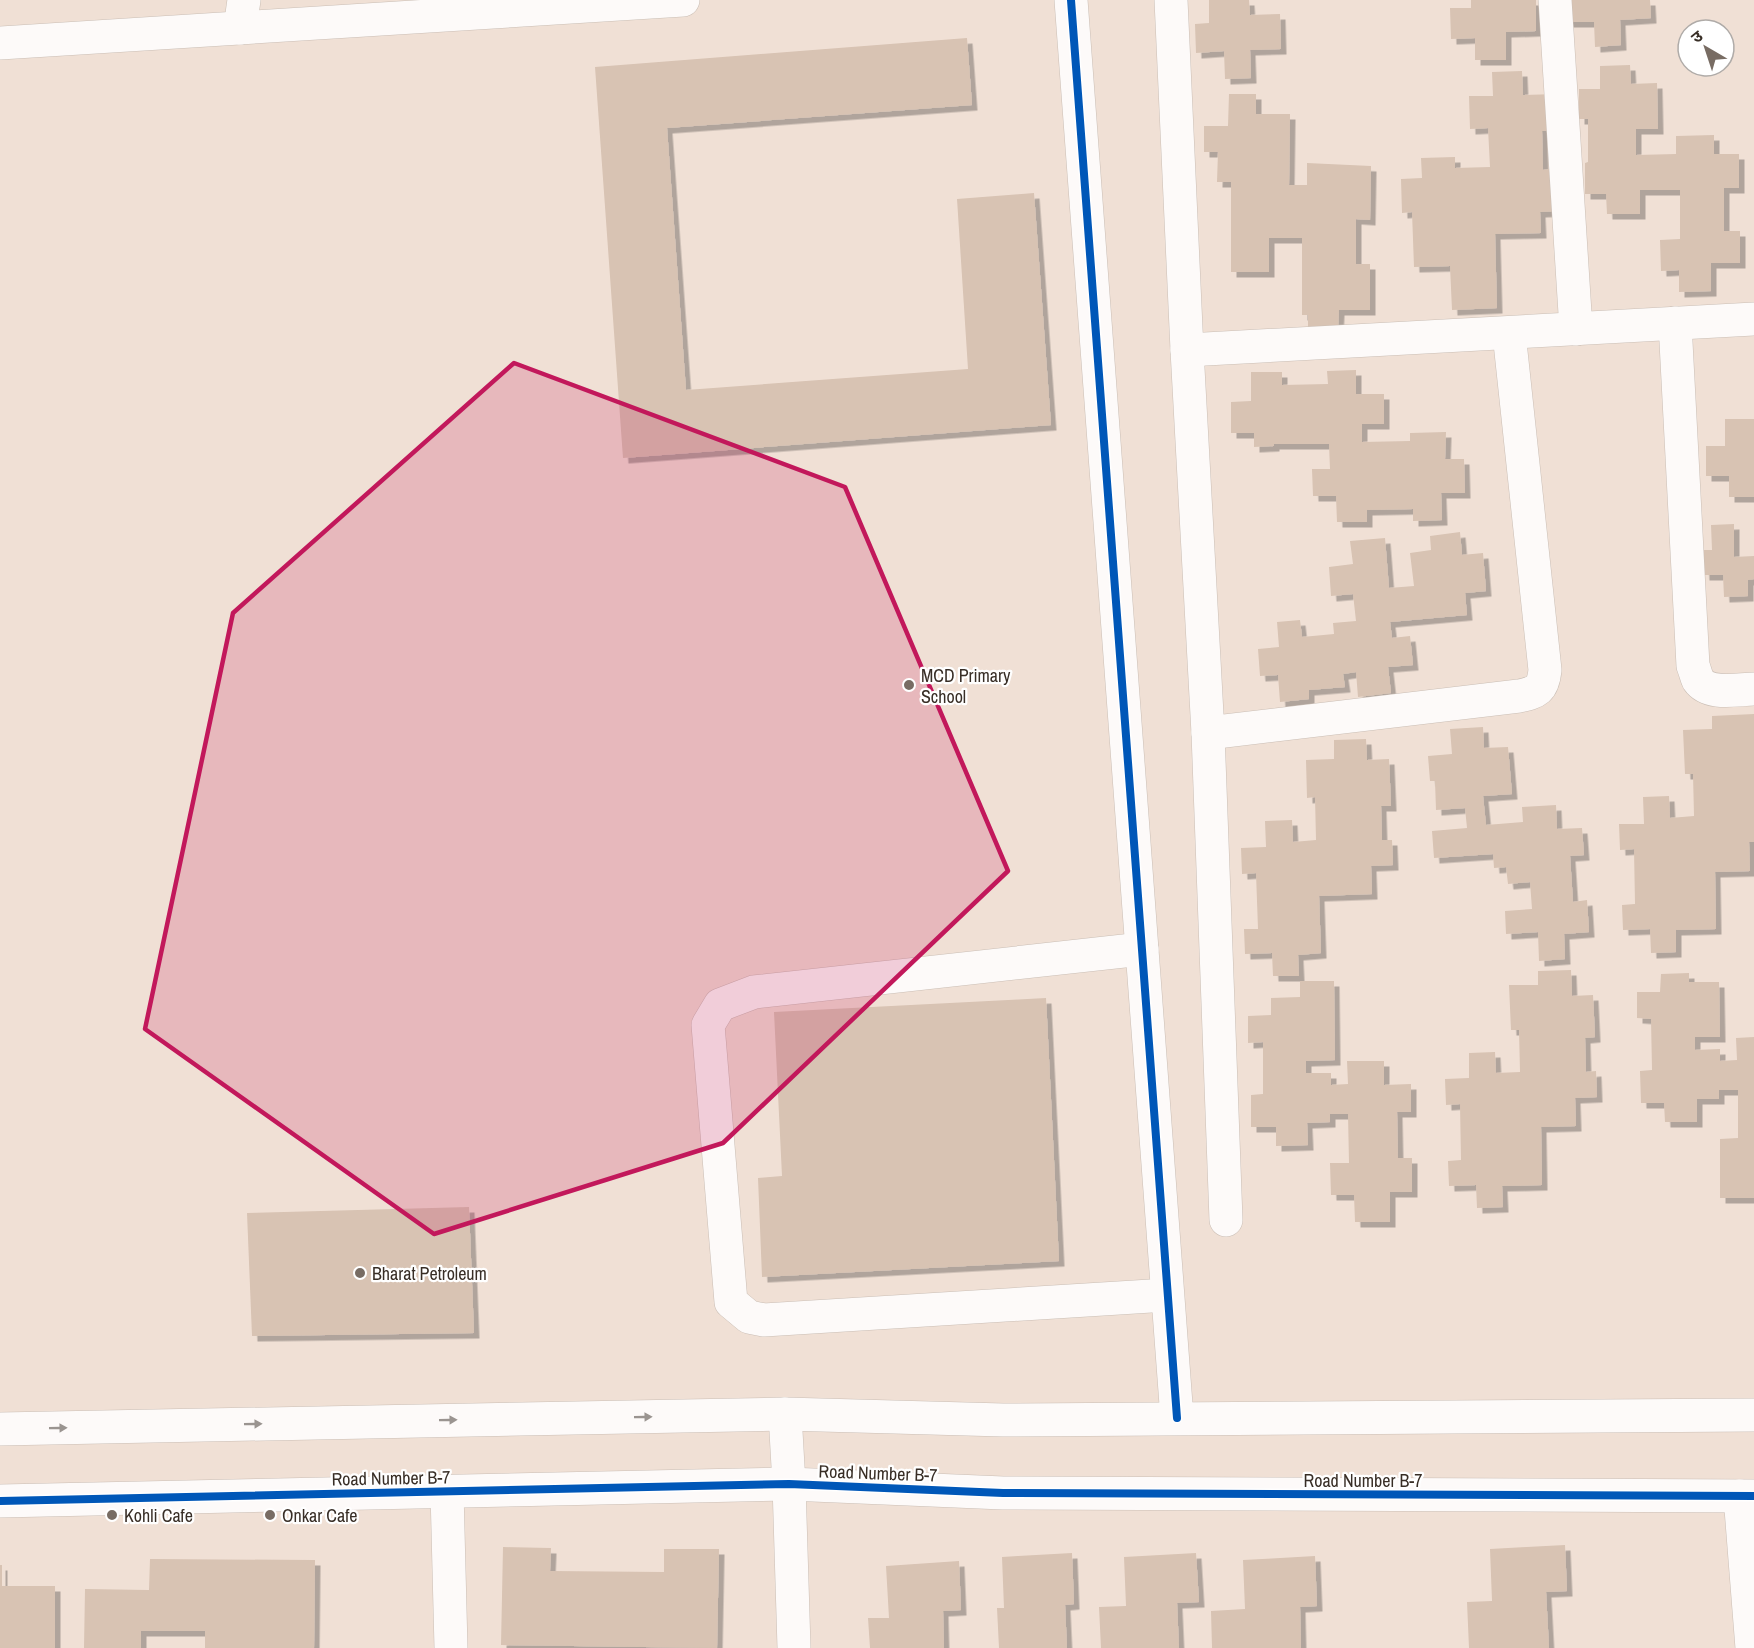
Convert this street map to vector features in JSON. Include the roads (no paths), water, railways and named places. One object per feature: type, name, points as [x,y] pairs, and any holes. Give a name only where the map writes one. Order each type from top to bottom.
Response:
[{"type":"street","points":[[0,43],[242,14],[683,0]]},
{"type":"street","points":[[1071,0],[1177,1418]]},
{"type":"street","points":[[1171,0],[1208,733],[1226,1220]]},
{"type":"street","points":[[1555,0],[1576,329]]},
{"type":"street","points":[[1187,350],[1754,319]]},
{"type":"street","points":[[1675,323],[1693,666],[1698,680],[1706,687],[1718,690],[1754,689]]},
{"type":"street","points":[[1208,733],[1519,696],[1534,693],[1543,683],[1545,670],[1509,333]]},
{"type":"street","points":[[1142,949],[754,992],[720,1005],[708,1025],[731,1302],[749,1317],[764,1320],[1167,1295]]},
{"type":"street","points":[[785,1414],[794,1648]]},
{"type":"street","points":[[0,1429],[785,1414],[1003,1420],[1754,1415]]},
{"type":"street","name":"Road Number B-7","points":[[0,1501],[789,1484],[1003,1493],[1747,1496]]},
{"type":"street","points":[[447,1491],[451,1648]]},
{"type":"street","points":[[1747,1496],[1752,1648]]},
{"type":"place","name":"MCD Primary School","points":[[909,685]]},
{"type":"place","name":"Bharat Petroleum","points":[[360,1273]]},
{"type":"place","name":"Kohli Cafe","points":[[112,1515]]},
{"type":"place","name":"Onkar Cafe","points":[[270,1515]]}]
